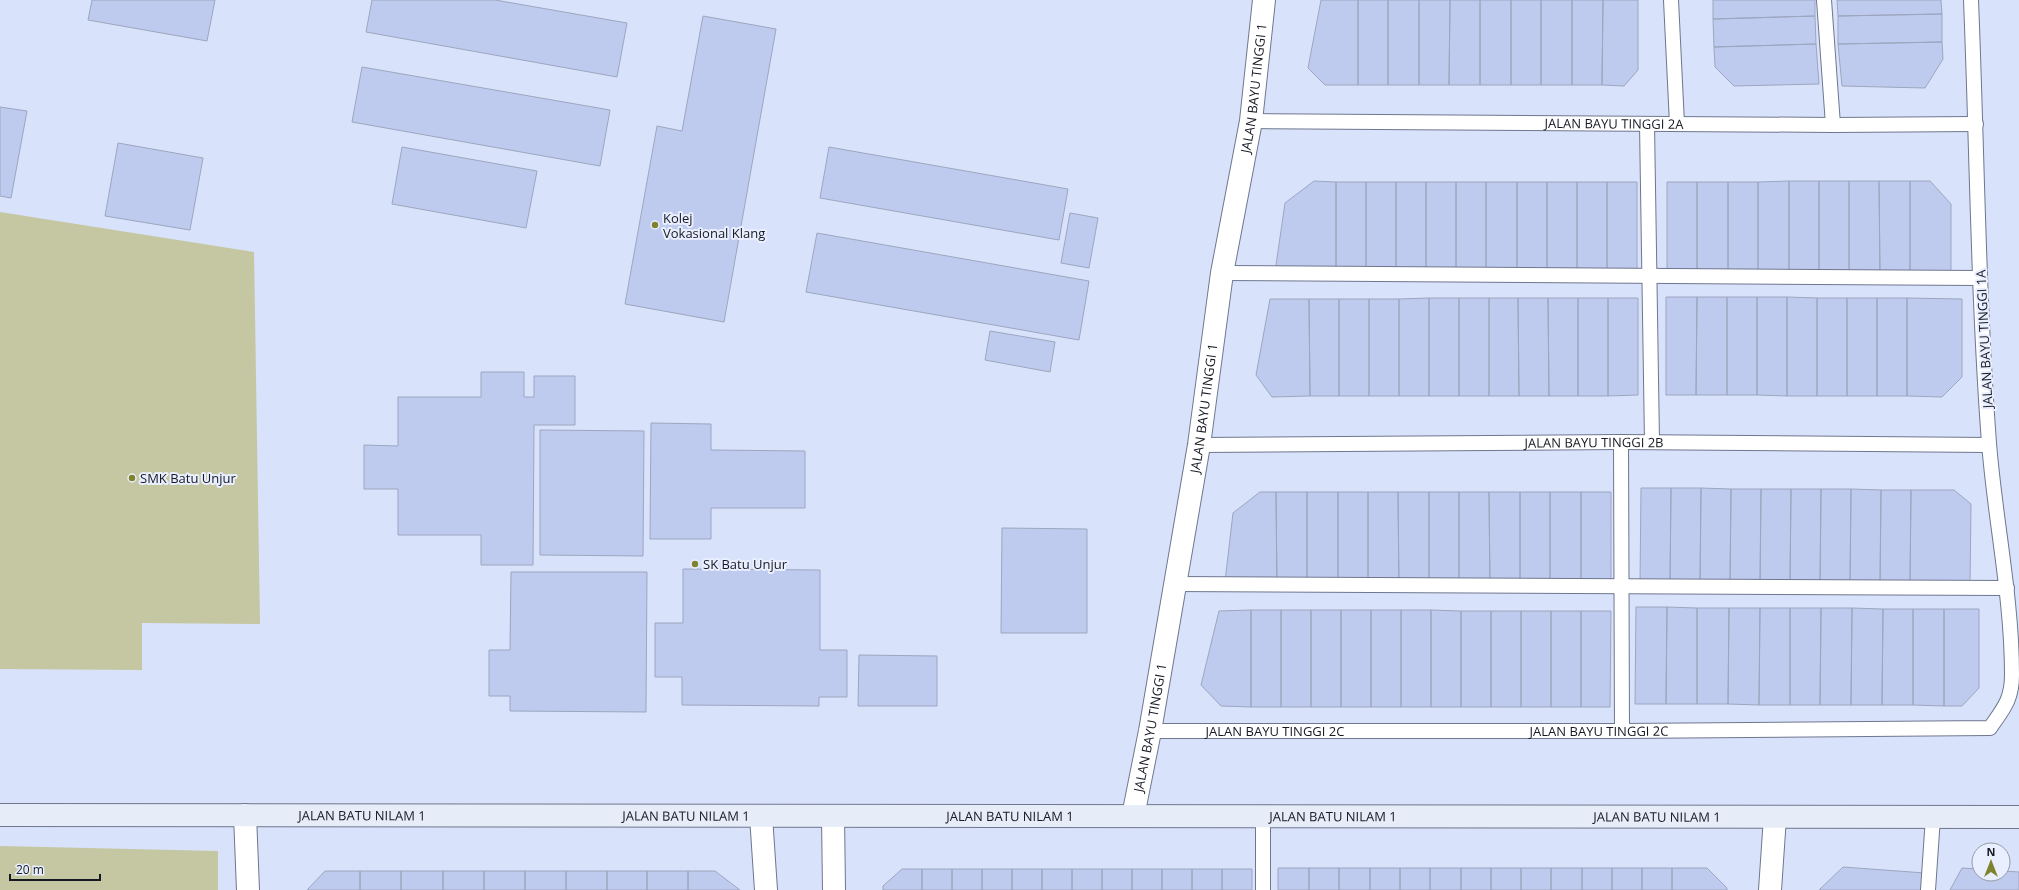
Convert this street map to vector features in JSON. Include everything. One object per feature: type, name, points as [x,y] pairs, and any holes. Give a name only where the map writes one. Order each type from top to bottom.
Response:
[{"type":"main road","name":"JALAN BATU NILAM 1","points":[[0,815],[2019,817]]},
{"type":"street","name":"JALAN BAYU TINGGI 1","points":[[1133,816],[1150,731],[1199,445],[1222,273],[1252,121],[1264,0]]},
{"type":"street","points":[[245,815],[248,890]]},
{"type":"street","points":[[761,816],[766,890]]},
{"type":"street","points":[[834,816],[834,890]]},
{"type":"street","points":[[1770,890],[1775,817]]},
{"type":"lane","points":[[1671,0],[1678,124]]},
{"type":"lane","points":[[1824,0],[1833,125]]},
{"type":"lane","name":"JALAN BAYU TINGGI 1A","points":[[1971,0],[1980,278],[1989,445],[2007,588],[2012,676]]},
{"type":"lane","name":"JALAN BAYU TINGGI 2A","points":[[1252,121],[1833,125],[1976,124]]},
{"type":"lane","points":[[1647,124],[1652,442]]},
{"type":"lane","points":[[1222,273],[1980,278]]},
{"type":"lane","points":[[1621,442],[1622,731]]},
{"type":"lane","name":"JALAN BAYU TINGGI 2B","points":[[1199,445],[1621,442],[1989,445]]},
{"type":"lane","points":[[1175,584],[2007,588]]},
{"type":"lane","name":"JALAN BAYU TINGGI 2C","points":[[1150,731],[1622,731],[1990,728],[2008,702],[2012,676]]},
{"type":"lane","points":[[1263,890],[1264,816]]},
{"type":"lane","points":[[1928,890],[1933,817]]},
{"type":"green space","name":"SMK Batu Unjur","points":[[0,212],[254,252],[260,624],[142,623],[142,670],[0,669]]},
{"type":"green space","points":[[0,846],[218,851],[218,890],[0,890]]},
{"type":"building","points":[[92,0],[215,0],[207,41],[88,20]]},
{"type":"building","points":[[372,0],[495,0],[627,23],[617,77],[366,32]]},
{"type":"building","points":[[1321,0],[1358,0],[1358,85],[1325,85],[1308,68]]},
{"type":"building","points":[[1358,0],[1388,0],[1388,85],[1358,85]]},
{"type":"building","points":[[1388,0],[1419,0],[1419,85],[1388,85]]},
{"type":"building","points":[[1419,0],[1450,0],[1449,85],[1419,85]]},
{"type":"building","points":[[1450,0],[1480,0],[1480,85],[1449,85]]},
{"type":"building","points":[[1480,0],[1511,0],[1511,85],[1480,85]]},
{"type":"building","points":[[1511,0],[1541,0],[1541,85],[1511,85]]},
{"type":"building","points":[[1541,0],[1572,0],[1572,85],[1541,85]]},
{"type":"building","points":[[1572,0],[1603,0],[1602,85],[1572,85]]},
{"type":"building","points":[[1603,0],[1638,0],[1638,70],[1624,86],[1602,85]]},
{"type":"building","points":[[1713,0],[1815,0],[1815,16],[1713,19]]},
{"type":"building","points":[[1837,0],[1941,0],[1942,14],[1838,16]]},
{"type":"building","points":[[1942,14],[1942,42],[1838,44],[1838,16]]},
{"type":"building","points":[[703,16],[776,29],[724,322],[625,304],[657,126],[682,131]]},
{"type":"building","points":[[1815,16],[1816,44],[1714,47],[1713,19]]},
{"type":"building","points":[[1942,42],[1943,59],[1925,88],[1842,86],[1838,44]]},
{"type":"building","points":[[1816,44],[1819,84],[1734,86],[1715,67],[1714,47]]},
{"type":"building","points":[[362,67],[610,110],[600,166],[352,122]]},
{"type":"building","points":[[0,107],[27,111],[11,198],[0,196]]},
{"type":"building","points":[[118,143],[203,158],[190,230],[105,216]]},
{"type":"building","points":[[402,147],[537,171],[526,228],[392,204]]},
{"type":"building","points":[[829,147],[1068,189],[1059,240],[820,198]]},
{"type":"building","points":[[1314,181],[1336,182],[1336,279],[1274,279],[1285,203]]},
{"type":"building","points":[[1789,181],[1819,181],[1819,276],[1789,276]]},
{"type":"building","points":[[1789,181],[1789,276],[1758,276],[1758,182]]},
{"type":"building","points":[[1819,181],[1849,181],[1849,276],[1819,276]]},
{"type":"building","points":[[1849,181],[1879,181],[1880,276],[1849,276]]},
{"type":"building","points":[[1879,181],[1910,181],[1910,276],[1880,276]]},
{"type":"building","points":[[1910,181],[1930,181],[1951,204],[1951,276],[1910,276]]},
{"type":"building","points":[[1336,182],[1366,182],[1366,279],[1336,279]]},
{"type":"building","points":[[1366,182],[1396,182],[1396,279],[1366,279]]},
{"type":"building","points":[[1396,182],[1426,182],[1426,279],[1396,279]]},
{"type":"building","points":[[1426,182],[1456,182],[1456,279],[1426,279]]},
{"type":"building","points":[[1456,182],[1486,182],[1486,279],[1456,279]]},
{"type":"building","points":[[1486,182],[1517,182],[1517,279],[1486,279]]},
{"type":"building","points":[[1517,182],[1547,182],[1547,279],[1517,279]]},
{"type":"building","points":[[1547,182],[1577,182],[1577,279],[1547,279]]},
{"type":"building","points":[[1577,182],[1607,182],[1607,279],[1577,279]]},
{"type":"building","points":[[1607,182],[1637,182],[1637,279],[1607,279]]},
{"type":"building","points":[[1667,182],[1697,182],[1697,276],[1667,277]]},
{"type":"building","points":[[1697,182],[1728,182],[1728,276],[1697,276]]},
{"type":"building","points":[[1728,182],[1758,182],[1758,276],[1728,276]]},
{"type":"building","points":[[1070,213],[1098,218],[1089,268],[1061,263]]},
{"type":"building","points":[[817,233],[1089,281],[1079,340],[806,292]]},
{"type":"building","points":[[1666,297],[1697,297],[1696,395],[1666,395]]},
{"type":"building","points":[[1697,297],[1727,297],[1727,395],[1696,395]]},
{"type":"building","points":[[1727,297],[1757,297],[1757,395],[1727,395]]},
{"type":"building","points":[[1757,297],[1787,297],[1787,396],[1757,395]]},
{"type":"building","points":[[1787,297],[1817,298],[1817,396],[1787,396]]},
{"type":"building","points":[[1429,298],[1459,298],[1459,396],[1429,396]]},
{"type":"building","points":[[1429,298],[1429,396],[1399,396],[1399,299]]},
{"type":"building","points":[[1459,298],[1489,298],[1489,396],[1459,396]]},
{"type":"building","points":[[1489,298],[1518,298],[1519,396],[1489,396]]},
{"type":"building","points":[[1518,298],[1548,298],[1549,396],[1519,396]]},
{"type":"building","points":[[1548,298],[1578,298],[1578,396],[1549,396]]},
{"type":"building","points":[[1578,298],[1608,298],[1608,396],[1578,396]]},
{"type":"building","points":[[1608,298],[1638,298],[1638,395],[1608,396]]},
{"type":"building","points":[[1817,298],[1847,298],[1847,396],[1817,396]]},
{"type":"building","points":[[1847,298],[1877,298],[1877,396],[1847,396]]},
{"type":"building","points":[[1877,298],[1907,298],[1907,396],[1877,396]]},
{"type":"building","points":[[1907,298],[1962,299],[1962,377],[1942,397],[1907,396]]},
{"type":"building","points":[[1270,299],[1309,299],[1310,396],[1272,397],[1256,375]]},
{"type":"building","points":[[1309,299],[1339,299],[1339,396],[1310,396]]},
{"type":"building","points":[[1339,299],[1369,299],[1369,396],[1339,396]]},
{"type":"building","points":[[1369,299],[1399,299],[1399,396],[1369,396]]},
{"type":"building","points":[[990,331],[1055,342],[1050,372],[985,360]]},
{"type":"building","points":[[481,372],[524,372],[524,397],[534,397],[534,376],[575,376],[575,425],[534,425],[533,565],[481,565],[481,535],[398,535],[398,489],[364,489],[364,445],[398,446],[398,397],[481,397]]},
{"type":"building","points":[[651,423],[711,424],[711,450],[805,451],[805,508],[711,508],[711,539],[650,539]]},
{"type":"building","points":[[540,430],[644,431],[643,556],[540,555]]},
{"type":"building","points":[[1641,488],[1671,488],[1670,585],[1640,584]]},
{"type":"building","points":[[1671,488],[1701,488],[1700,585],[1670,585]]},
{"type":"building","points":[[1701,488],[1731,489],[1730,585],[1700,585]]},
{"type":"building","points":[[1731,489],[1761,489],[1760,585],[1730,585]]},
{"type":"building","points":[[1761,489],[1791,489],[1790,585],[1760,585]]},
{"type":"building","points":[[1791,489],[1821,489],[1820,586],[1790,585]]},
{"type":"building","points":[[1821,489],[1851,489],[1850,586],[1820,586]]},
{"type":"building","points":[[1851,489],[1881,490],[1880,586],[1850,586]]},
{"type":"building","points":[[1881,490],[1911,490],[1910,586],[1880,586]]},
{"type":"building","points":[[1911,490],[1954,490],[1971,504],[1970,586],[1910,586]]},
{"type":"building","points":[[1260,492],[1276,492],[1277,590],[1224,590],[1233,513]]},
{"type":"building","points":[[1276,492],[1307,492],[1307,590],[1277,590]]},
{"type":"building","points":[[1307,492],[1338,492],[1338,589],[1307,590]]},
{"type":"building","points":[[1338,492],[1368,492],[1368,589],[1338,589]]},
{"type":"building","points":[[1368,492],[1398,492],[1399,589],[1368,589]]},
{"type":"building","points":[[1398,492],[1429,492],[1429,589],[1399,589]]},
{"type":"building","points":[[1429,492],[1459,492],[1459,589],[1429,589]]},
{"type":"building","points":[[1459,492],[1489,492],[1490,589],[1459,589]]},
{"type":"building","points":[[1489,492],[1520,492],[1520,589],[1490,589]]},
{"type":"building","points":[[1520,492],[1550,492],[1550,589],[1520,589]]},
{"type":"building","points":[[1550,492],[1581,492],[1581,589],[1550,589]]},
{"type":"building","points":[[1581,492],[1611,492],[1611,589],[1581,589]]},
{"type":"building","points":[[1002,528],[1087,529],[1087,633],[1001,633]]},
{"type":"building","points":[[683,569],[820,570],[820,650],[847,650],[847,697],[819,697],[819,706],[682,705],[682,677],[655,677],[655,623],[683,623]]},
{"type":"building","points":[[511,572],[647,572],[646,712],[510,711],[510,696],[489,696],[489,650],[510,650]]},
{"type":"building","points":[[1636,607],[1667,607],[1666,704],[1635,704]]},
{"type":"building","points":[[1667,607],[1697,608],[1697,704],[1666,704]]},
{"type":"building","points":[[1697,608],[1729,608],[1728,704],[1697,704]]},
{"type":"building","points":[[1729,608],[1760,608],[1759,705],[1728,704]]},
{"type":"building","points":[[1760,608],[1790,608],[1790,705],[1759,705]]},
{"type":"building","points":[[1790,608],[1821,608],[1820,705],[1790,705]]},
{"type":"building","points":[[1821,608],[1852,608],[1851,705],[1820,705]]},
{"type":"building","points":[[1852,608],[1883,609],[1882,705],[1851,705]]},
{"type":"building","points":[[1883,609],[1913,609],[1913,705],[1882,705]]},
{"type":"building","points":[[1913,609],[1944,609],[1944,706],[1913,705]]},
{"type":"building","points":[[1944,609],[1979,609],[1979,688],[1962,706],[1944,706]]},
{"type":"building","points":[[1251,610],[1251,707],[1221,706],[1201,685],[1219,611]]},
{"type":"building","points":[[1251,610],[1281,610],[1281,707],[1251,707]]},
{"type":"building","points":[[1281,610],[1311,610],[1311,707],[1281,707]]},
{"type":"building","points":[[1311,610],[1341,610],[1341,707],[1311,707]]},
{"type":"building","points":[[1341,610],[1371,610],[1371,707],[1341,707]]},
{"type":"building","points":[[1371,610],[1401,610],[1401,707],[1371,707]]},
{"type":"building","points":[[1401,610],[1431,610],[1431,707],[1401,707]]},
{"type":"building","points":[[1431,610],[1461,611],[1461,707],[1431,707]]},
{"type":"building","points":[[1461,611],[1491,611],[1491,707],[1461,707]]},
{"type":"building","points":[[1491,611],[1521,611],[1521,707],[1491,707]]},
{"type":"building","points":[[1521,611],[1551,611],[1551,707],[1521,707]]},
{"type":"building","points":[[1551,611],[1581,611],[1581,707],[1551,707]]},
{"type":"building","points":[[1581,611],[1611,611],[1610,707],[1581,707]]},
{"type":"building","points":[[859,655],[937,656],[937,706],[858,706]]},
{"type":"building","points":[[1843,867],[1925,873],[1923,890],[1819,890]]},
{"type":"building","points":[[1278,868],[1309,868],[1309,890],[1278,890]]},
{"type":"building","points":[[1309,868],[1339,868],[1339,890],[1309,890]]},
{"type":"building","points":[[1339,868],[1370,868],[1370,890],[1339,890]]},
{"type":"building","points":[[1370,868],[1400,868],[1400,890],[1370,890]]},
{"type":"building","points":[[1400,868],[1430,868],[1430,890],[1400,890]]},
{"type":"building","points":[[1430,868],[1461,868],[1461,890],[1430,890]]},
{"type":"building","points":[[1461,868],[1491,868],[1491,890],[1461,890]]},
{"type":"building","points":[[1491,868],[1521,868],[1521,890],[1491,890]]},
{"type":"building","points":[[1521,868],[1551,868],[1551,890],[1521,890]]},
{"type":"building","points":[[1551,868],[1582,868],[1582,890],[1551,890]]},
{"type":"building","points":[[1582,868],[1612,868],[1612,890],[1582,890]]},
{"type":"building","points":[[1612,868],[1642,868],[1642,890],[1612,890]]},
{"type":"building","points":[[1642,868],[1672,868],[1672,890],[1642,890]]},
{"type":"building","points":[[1672,868],[1707,868],[1727,888],[1727,890],[1672,890]]},
{"type":"building","points":[[1962,868],[1971,869],[1971,882],[2011,882],[2011,872],[2019,872],[2019,890],[1950,890]]},
{"type":"building","points":[[902,869],[922,869],[922,890],[883,890],[883,886]]},
{"type":"building","points":[[922,869],[952,869],[952,890],[922,890]]},
{"type":"building","points":[[952,869],[982,869],[982,890],[952,890]]},
{"type":"building","points":[[982,869],[1012,869],[1012,890],[982,890]]},
{"type":"building","points":[[1012,869],[1042,869],[1042,890],[1012,890]]},
{"type":"building","points":[[1042,869],[1072,869],[1072,890],[1042,890]]},
{"type":"building","points":[[1072,869],[1102,869],[1102,890],[1072,890]]},
{"type":"building","points":[[1102,869],[1132,869],[1132,890],[1102,890]]},
{"type":"building","points":[[1132,869],[1162,869],[1162,890],[1132,890]]},
{"type":"building","points":[[1162,869],[1192,869],[1192,890],[1162,890]]},
{"type":"building","points":[[1192,869],[1222,869],[1222,890],[1192,890]]},
{"type":"building","points":[[1222,869],[1252,869],[1252,890],[1222,890]]},
{"type":"building","points":[[325,871],[360,871],[360,890],[307,890]]},
{"type":"building","points":[[360,871],[401,871],[401,890],[360,890]]},
{"type":"building","points":[[401,871],[443,871],[443,890],[401,890]]},
{"type":"building","points":[[443,871],[484,871],[484,890],[443,890]]},
{"type":"building","points":[[484,871],[525,871],[525,890],[484,890]]},
{"type":"building","points":[[525,871],[566,871],[566,890],[525,890]]},
{"type":"building","points":[[566,871],[607,871],[607,890],[566,890]]},
{"type":"building","points":[[607,871],[647,871],[647,890],[607,890]]},
{"type":"building","points":[[647,871],[688,871],[688,890],[647,890]]},
{"type":"building","points":[[688,871],[715,871],[740,890],[688,890]]},
{"type":"place","name":"Kolej Vokasional Klang","points":[[655,225]]},
{"type":"place","name":"SMK Batu Unjur","points":[[132,478]]},
{"type":"place","name":"SK Batu Unjur","points":[[695,564]]}]
